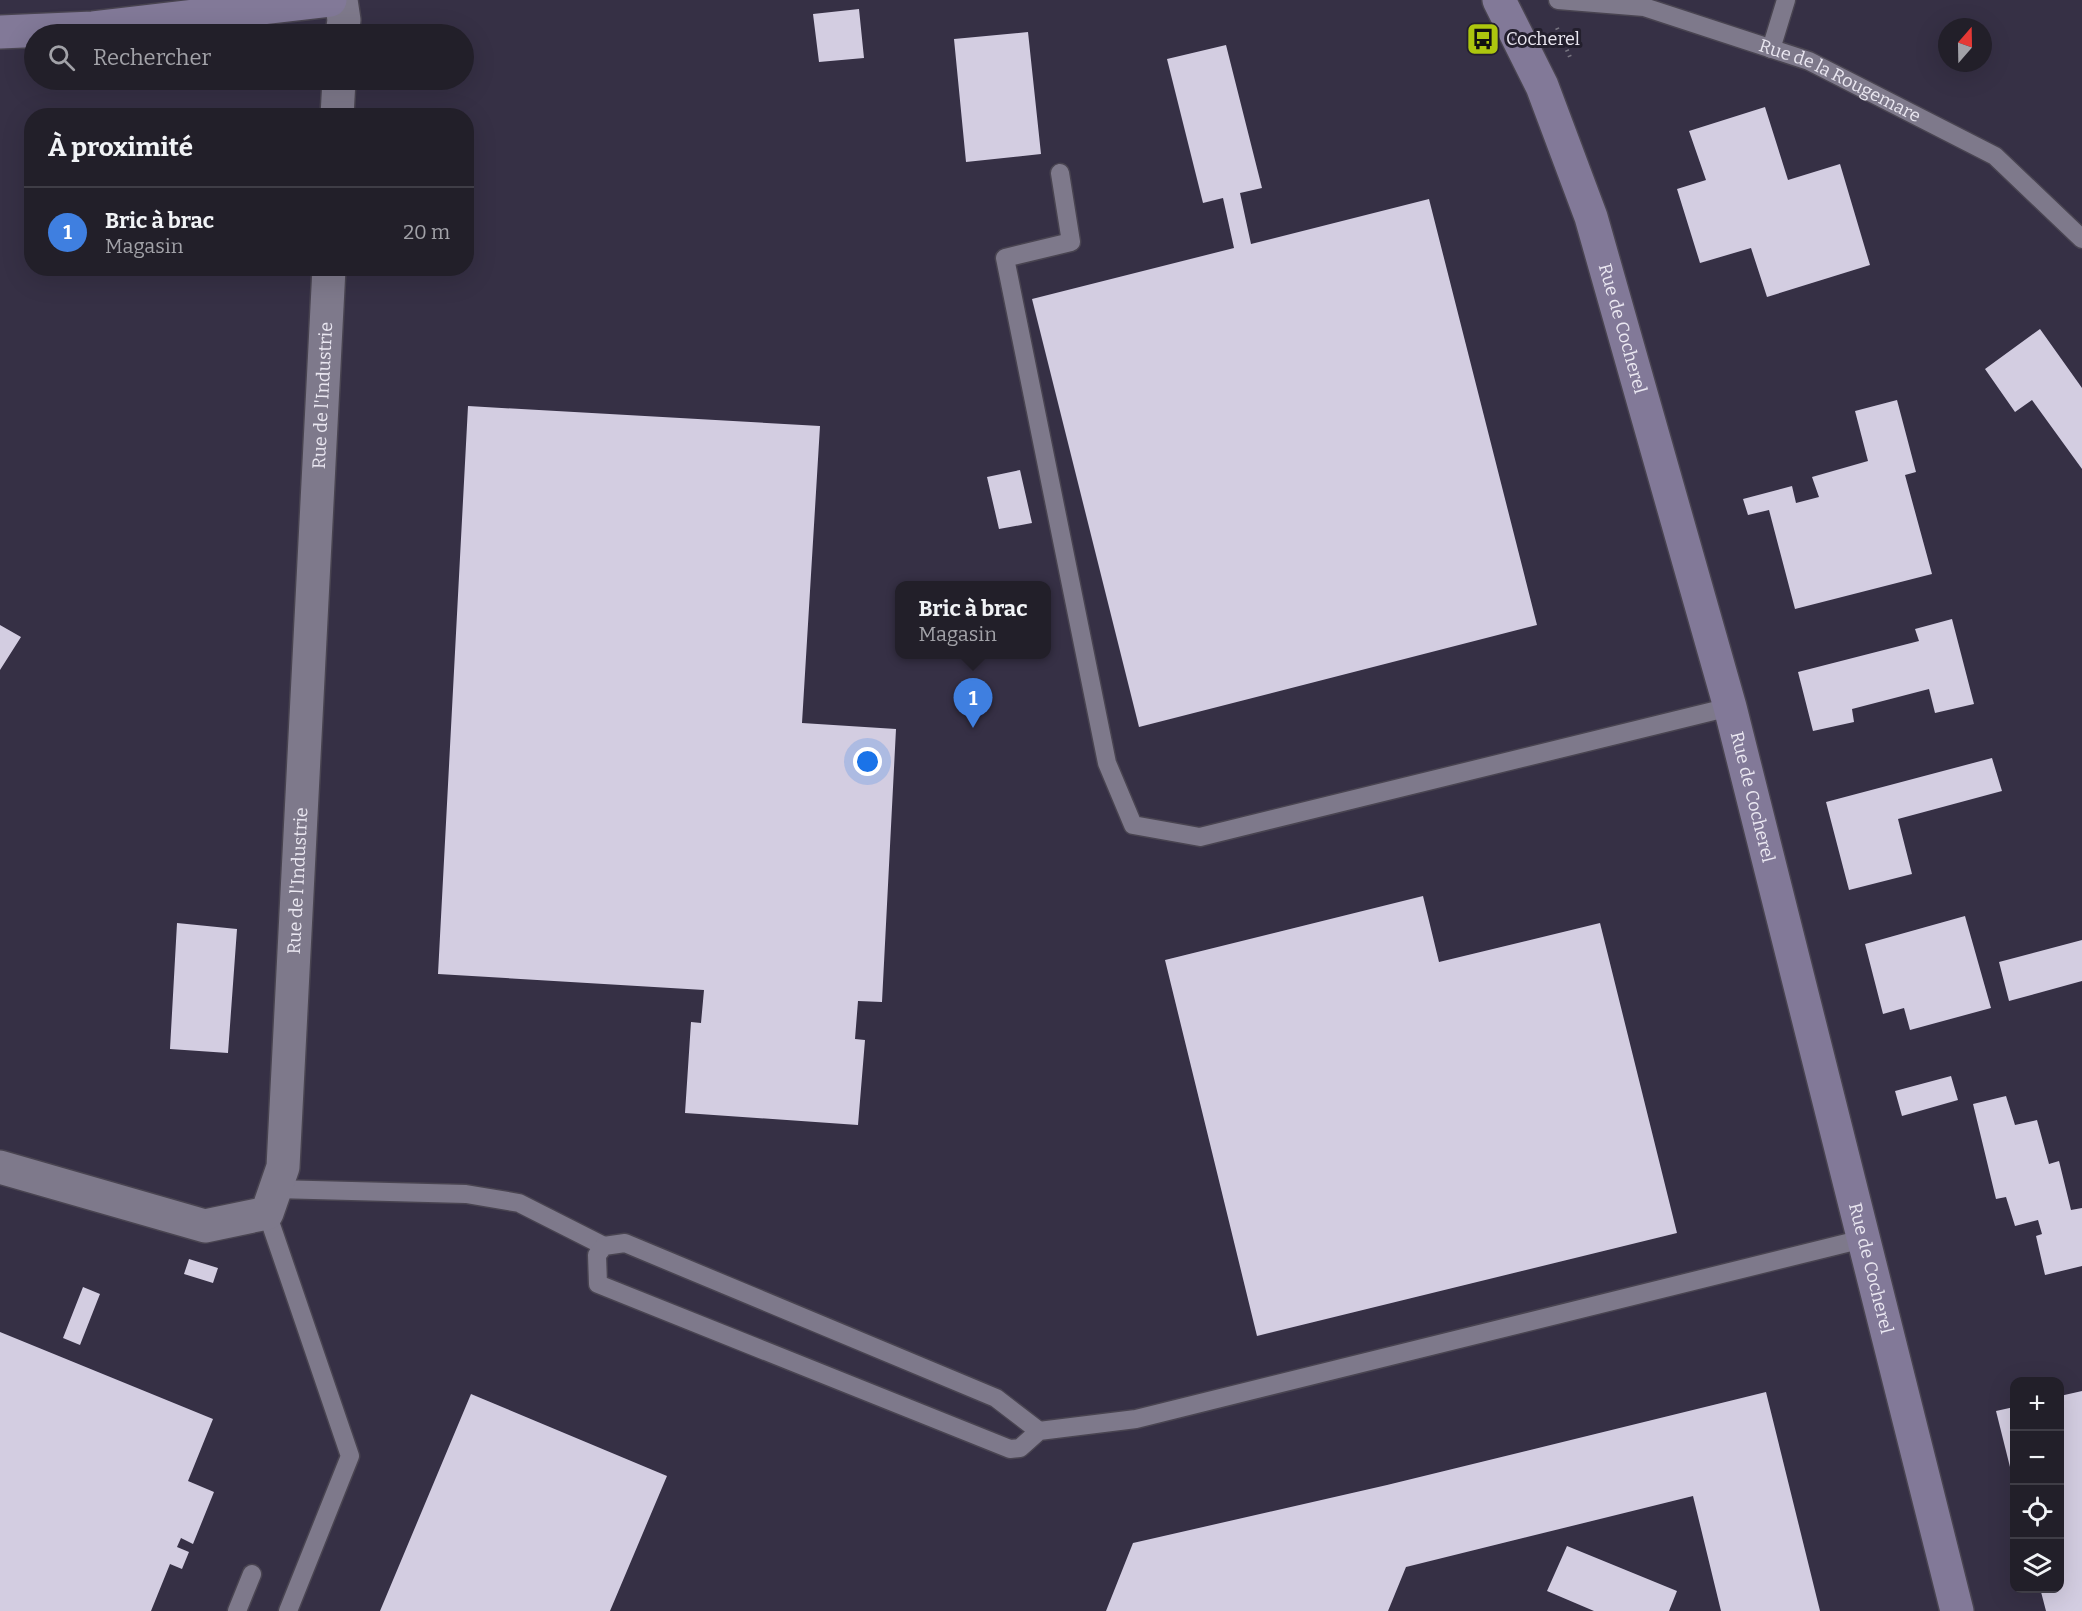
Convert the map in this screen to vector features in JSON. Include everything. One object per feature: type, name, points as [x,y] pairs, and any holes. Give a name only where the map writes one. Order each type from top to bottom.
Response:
[{"type":"street","points":[[119,24],[330,0]]},
{"type":"street","points":[[341,0],[343,24]]},
{"type":"street","name":"Rue de Cocherel","points":[[1508,3],[1591,217],[1730,707],[1957,1611]]},
{"type":"street","points":[[0,32],[24,31]]},
{"type":"street","points":[[337,108],[338,90]]},
{"type":"street","name":"Rue de l'Industrie","points":[[271,1201],[283,1167],[284,1155],[329,276]]},
{"type":"street","points":[[0,1167],[205,1226],[271,1201]]},
{"type":"lane","name":"Rue de la Rougemare","points":[[1558,0],[1644,6],[1809,61],[1995,156],[2082,239]]},
{"type":"lane","points":[[1771,49],[1786,0]]},
{"type":"lane","points":[[1060,173],[1071,242],[1005,258],[1107,763],[1133,825],[1200,837],[1730,707]]},
{"type":"lane","points":[[288,1611],[350,1456],[271,1201],[466,1194],[519,1203],[604,1246],[625,1243],[985,1393],[996,1398],[1039,1431]]},
{"type":"lane","points":[[604,1246],[597,1255],[598,1284],[1010,1449],[1020,1448],[1039,1431],[1136,1419],[1863,1239]]},
{"type":"lane","points":[[237,1611],[252,1574]]},
{"type":"shaded area","points":[[0,0],[2082,0],[2082,1611],[0,1611]]},
{"type":"building","points":[[859,9],[864,58],[819,62],[813,14]]},
{"type":"building","points":[[1028,32],[1041,154],[966,162],[954,39]]},
{"type":"building","points":[[1226,45],[1262,188],[1240,193],[1251,244],[1429,199],[1537,625],[1139,727],[1032,299],[1234,248],[1223,198],[1203,203],[1167,59]]},
{"type":"building","points":[[1765,107],[1788,180],[1840,164],[1870,265],[1767,297],[1751,248],[1700,263],[1677,189],[1706,180],[1689,131]]},
{"type":"building","points":[[2040,329],[2082,388],[2082,469],[2032,400],[2015,412],[1985,369]]},
{"type":"building","points":[[1897,400],[1916,472],[1905,475],[1932,574],[1795,609],[1769,510],[1748,515],[1743,499],[1792,486],[1796,503],[1819,497],[1812,477],[1868,461],[1855,411]]},
{"type":"building","points":[[468,406],[820,426],[802,723],[896,729],[882,1002],[858,1001],[855,1039],[865,1040],[858,1125],[685,1113],[691,1022],[701,1023],[704,990],[438,974]]},
{"type":"building","points":[[1020,470],[1032,523],[999,529],[987,477]]},
{"type":"building","points":[[1952,619],[1974,704],[1935,713],[1929,689],[1852,709],[1854,722],[1813,731],[1798,672],[1919,641],[1915,629]]},
{"type":"building","points":[[0,625],[21,637],[0,670]]},
{"type":"building","points":[[1992,758],[2002,791],[1898,819],[1912,874],[1849,890],[1826,802]]},
{"type":"building","points":[[1423,896],[1439,962],[1600,923],[1677,1233],[1257,1336],[1165,960]]},
{"type":"building","points":[[1965,916],[1991,1008],[1910,1030],[1904,1008],[1883,1014],[1865,944]]},
{"type":"building","points":[[177,923],[237,929],[228,1053],[170,1049]]},
{"type":"building","points":[[2082,940],[2082,981],[2009,1001],[1999,962]]},
{"type":"building","points":[[1951,1076],[1958,1100],[1902,1116],[1895,1091]]},
{"type":"building","points":[[2006,1096],[2015,1125],[2037,1120],[2049,1164],[2059,1161],[2071,1210],[2082,1208],[2082,1266],[2045,1275],[2036,1236],[2042,1234],[2038,1220],[2015,1226],[2006,1197],[1996,1199],[1973,1104]]},
{"type":"building","points":[[189,1259],[218,1268],[213,1283],[184,1274]]},
{"type":"building","points":[[83,1287],[100,1294],[80,1345],[63,1338]]},
{"type":"building","points":[[0,1332],[213,1419],[188,1481],[214,1492],[193,1544],[181,1538],[177,1547],[189,1552],[182,1569],[170,1564],[151,1611],[0,1611]]},
{"type":"building","points":[[2082,1391],[2082,1611],[2046,1611],[2041,1593],[2064,1593],[2064,1395]]},
{"type":"building","points":[[1766,1392],[1820,1611],[1721,1611],[1693,1496],[1406,1567],[1388,1611],[1106,1611],[1133,1543],[1387,1485]]},
{"type":"building","points":[[471,1394],[667,1476],[610,1611],[380,1611]]},
{"type":"building","points":[[2010,1408],[2010,1467],[1996,1411]]},
{"type":"building","points":[[1567,1546],[1677,1591],[1669,1611],[1594,1611],[1547,1591]]},
{"type":"place","name":"Cocherel","points":[[1483,39]]},
{"type":"place","name":"Bric à brac","points":[[973,728]]}]
